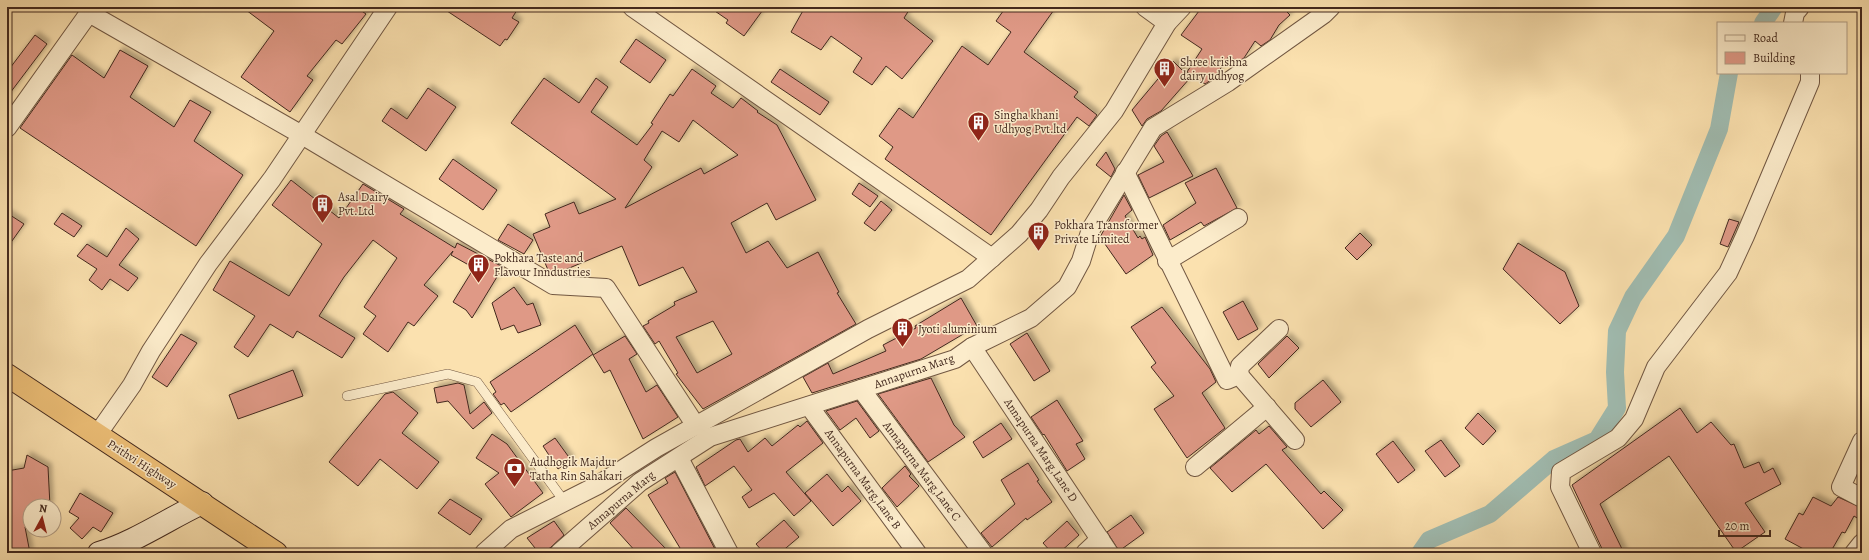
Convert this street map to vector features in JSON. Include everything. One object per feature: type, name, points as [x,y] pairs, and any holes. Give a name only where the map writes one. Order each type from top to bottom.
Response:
[{"type":"highway","name":"Prithvi Highway","points":[[7,375],[276,553]]},
{"type":"main road","points":[[100,553],[147,532],[170,518],[202,503]]},
{"type":"street","points":[[97,435],[132,385],[151,351],[208,264],[272,179],[388,7]]},
{"type":"street","points":[[632,7],[992,258]]},
{"type":"street","points":[[1145,7],[1167,23]]},
{"type":"street","points":[[484,553],[511,530],[598,485],[656,448],[868,329],[968,279],[1019,234],[1039,210],[1061,177],[1114,111],[1167,23],[1182,7]]},
{"type":"street","name":"Annapurna Marg","points":[[559,553],[640,482],[710,437],[954,359],[972,347],[1031,318],[1067,287],[1081,260],[1091,229],[1152,128],[1228,82],[1324,14],[1331,7]]},
{"type":"street","points":[[1793,22],[1796,13],[1800,7]]},
{"type":"street","points":[[7,128],[90,13],[302,135],[552,285],[606,288],[696,426]]},
{"type":"street","points":[[1592,553],[1560,488],[1560,472],[1618,438],[1634,419],[1656,367],[1728,273],[1810,82],[1810,74]]},
{"type":"street","points":[[1125,172],[1167,261],[1227,380],[1239,375]]},
{"type":"street","points":[[1167,261],[1238,218]]},
{"type":"street","points":[[1279,329],[1240,366],[1239,375],[1295,440]]},
{"type":"street","name":"Annapurna Marg,Lane D","points":[[972,347],[1104,546]]},
{"type":"street","name":"Annapurna Marg,Lane C","points":[[861,389],[983,553]]},
{"type":"street","name":"Annapurna Marg,Lane B","points":[[809,406],[917,553]]},
{"type":"street","points":[[1195,467],[1267,407]]},
{"type":"street","points":[[1862,441],[1840,487],[1862,498]]},
{"type":"street","points":[[678,458],[729,553]]},
{"type":"street","points":[[1854,553],[1862,543]]},
{"type":"street","points":[[1084,553],[1104,546]]},
{"type":"lane","points":[[347,396],[448,374],[477,382],[564,502]]},
{"type":"building","points":[[242,7],[356,7],[366,14],[342,44],[336,40],[307,76],[313,80],[290,112],[241,77],[274,31]]},
{"type":"building","points":[[441,7],[519,7],[512,18],[519,22],[507,40],[505,39],[500,46]]},
{"type":"building","points":[[709,7],[765,7],[744,36],[726,23],[728,20]]},
{"type":"building","points":[[805,7],[911,7],[904,18],[933,41],[902,79],[886,66],[872,85],[853,72],[862,58],[831,36],[821,50],[791,32]]},
{"type":"building","name":"Singha khani Udhyog Pvt.ltd","points":[[1006,7],[1056,7],[1024,52],[1078,92],[1074,97],[1097,115],[1089,126],[1077,117],[991,235],[885,159],[893,147],[879,136],[899,108],[913,118],[962,46],[988,65],[1011,32],[996,21]]},
{"type":"building","points":[[1202,7],[1282,7],[1290,15],[1279,25],[1270,40],[1261,46],[1255,41],[1244,58],[1238,62],[1229,56],[1214,78],[1205,84],[1187,72],[1202,49],[1181,35]]},
{"type":"building","points":[[35,35],[47,44],[7,97],[7,72]]},
{"type":"building","points":[[636,39],[666,60],[650,83],[620,62]]},
{"type":"building","points":[[120,50],[148,66],[130,97],[174,127],[190,100],[211,112],[194,141],[243,175],[196,246],[20,128],[72,55],[104,78]]},
{"type":"building","points":[[1173,61],[1190,78],[1161,111],[1147,119],[1142,126],[1132,110]]},
{"type":"building","points":[[692,69],[716,86],[711,93],[733,108],[741,98],[758,111],[757,112],[777,125],[816,200],[776,220],[767,203],[731,223],[746,253],[768,241],[787,268],[818,252],[839,292],[837,293],[856,324],[703,409],[676,374],[678,373],[659,341],[655,344],[643,326],[649,323],[648,321],[675,305],[674,302],[697,292],[683,267],[639,286],[622,246],[555,274],[548,270],[533,234],[550,227],[545,214],[574,202],[579,214],[616,199],[511,123],[544,78],[579,103],[596,78],[608,87],[591,112],[637,145],[653,124],[651,123],[670,94],[673,96]],"holes":[[[693,120],[738,155],[704,174],[701,168],[625,208],[652,167],[644,160],[662,131],[679,142]],[[713,321],[732,354],[697,373],[676,337]]]},
{"type":"building","points":[[780,69],[829,102],[820,115],[771,82]]},
{"type":"building","points":[[428,88],[456,107],[426,151],[382,121],[391,108],[407,119]]},
{"type":"building","points":[[1167,132],[1193,176],[1149,198],[1138,175],[1164,162],[1154,146],[1161,136]]},
{"type":"building","points":[[1106,152],[1115,169],[1111,177],[1096,165]]},
{"type":"building","points":[[453,159],[497,190],[483,210],[439,179]]},
{"type":"building","points":[[1216,168],[1237,208],[1204,226],[1201,222],[1170,240],[1163,225],[1196,203],[1185,183]]},
{"type":"building","points":[[291,180],[339,218],[363,184],[404,209],[400,214],[455,248],[457,243],[503,267],[472,318],[466,310],[453,302],[474,268],[451,255],[453,251],[424,285],[438,296],[414,326],[408,322],[388,352],[363,334],[376,316],[364,307],[397,258],[373,240],[344,277],[319,316],[355,338],[342,358],[297,331],[293,338],[270,324],[248,357],[234,347],[255,316],[213,290],[230,261],[289,296],[322,244],[272,205]]},
{"type":"building","points":[[859,183],[878,196],[870,207],[852,194]]},
{"type":"building","points":[[1124,195],[1132,210],[1125,216],[1138,238],[1140,236],[1142,239],[1145,237],[1153,255],[1126,274],[1100,237]]},
{"type":"building","points":[[881,201],[892,210],[875,231],[864,223]]},
{"type":"building","points":[[7,213],[24,224],[7,248]]},
{"type":"building","points":[[62,213],[82,226],[74,237],[54,224]]},
{"type":"building","points":[[1729,219],[1739,222],[1728,247],[1720,244]]},
{"type":"building","points":[[508,224],[533,240],[524,254],[498,240]]},
{"type":"building","points":[[126,228],[139,239],[119,265],[138,278],[128,291],[110,279],[102,290],[89,280],[97,269],[77,256],[87,244],[107,257]]},
{"type":"building","points":[[1360,233],[1372,245],[1357,260],[1345,248]]},
{"type":"building","points":[[1518,243],[1565,272],[1579,306],[1560,324],[1503,269]]},
{"type":"building","points":[[514,287],[527,305],[533,303],[541,325],[518,333],[514,325],[501,330],[492,303]]},
{"type":"building","points":[[961,298],[977,326],[921,359],[812,393],[803,377],[828,363],[833,374],[886,351],[883,345],[916,328],[915,326]]},
{"type":"building","points":[[1243,301],[1258,329],[1238,340],[1223,312]]},
{"type":"building","points":[[1162,307],[1210,369],[1216,382],[1202,393],[1225,428],[1187,458],[1154,409],[1174,396],[1151,367],[1156,363],[1131,327]]},
{"type":"building","points":[[575,325],[593,354],[511,412],[504,403],[501,405],[493,394],[496,392],[490,382]]},
{"type":"building","points":[[1027,333],[1050,371],[1034,381],[1010,344]]},
{"type":"building","points":[[181,334],[197,343],[167,387],[152,377]]},
{"type":"building","points":[[625,336],[637,354],[629,359],[646,392],[657,385],[678,417],[643,439],[610,370],[604,373],[593,355]]},
{"type":"building","points":[[1287,336],[1299,348],[1269,378],[1258,364]]},
{"type":"building","points":[[293,370],[303,396],[238,419],[229,395]]},
{"type":"building","points":[[931,378],[954,425],[965,437],[928,462],[878,394]]},
{"type":"building","points":[[1323,380],[1341,402],[1311,427],[1295,409],[1295,403]]},
{"type":"building","points":[[458,383],[464,385],[470,414],[484,402],[492,413],[473,429],[448,401],[437,403],[434,388]]},
{"type":"building","points":[[393,392],[418,413],[402,433],[439,462],[417,489],[380,459],[358,486],[329,462],[385,394]]},
{"type":"building","points":[[1057,400],[1083,441],[1076,444],[1085,459],[1067,471],[1044,434],[1043,435],[1031,417]]},
{"type":"building","points":[[857,401],[879,431],[870,438],[856,418],[840,430],[826,411]]},
{"type":"building","points":[[1680,408],[1697,433],[1711,422],[1731,445],[1734,444],[1744,468],[1759,462],[1764,473],[1773,468],[1781,484],[1745,503],[1765,532],[1736,552],[1669,456],[1600,504],[1624,553],[1604,553],[1572,485]]},
{"type":"building","points":[[1478,413],[1496,431],[1483,445],[1465,428]]},
{"type":"building","points":[[807,421],[823,443],[786,472],[811,501],[794,516],[774,493],[749,508],[742,497],[752,490],[734,466],[705,486],[696,467],[736,440],[740,439],[748,452],[765,438],[772,446],[798,425],[800,427]]},
{"type":"building","points":[[1001,423],[1012,439],[983,458],[973,442]]},
{"type":"building","points":[[1269,426],[1287,447],[1282,450],[1321,494],[1324,491],[1343,510],[1323,529],[1266,464],[1232,492],[1210,468],[1256,430],[1259,434]]},
{"type":"building","name":"Audhogik Majdur Tatha Rin Sahakari","points":[[492,434],[507,444],[543,493],[511,517],[485,484],[499,473],[476,458]]},
{"type":"building","points":[[555,438],[571,460],[558,469],[543,446]]},
{"type":"building","points":[[1441,440],[1460,466],[1445,477],[1425,451]]},
{"type":"building","points":[[1393,441],[1415,470],[1398,483],[1376,454]]},
{"type":"building","points":[[27,455],[48,467],[50,498],[22,498],[22,538],[27,538],[30,553],[7,553],[7,471],[24,468]]},
{"type":"building","points":[[1028,463],[1039,480],[1037,481],[1052,502],[1027,520],[1026,518],[992,547],[981,533],[1015,504],[1001,480]]},
{"type":"building","points":[[905,466],[911,474],[909,476],[919,486],[897,507],[882,488]]},
{"type":"building","points":[[675,472],[717,553],[683,553],[648,495],[668,483],[665,478]]},
{"type":"building","points":[[827,474],[842,492],[848,486],[861,501],[833,526],[805,493]]},
{"type":"building","points":[[80,493],[113,513],[101,532],[93,527],[82,539],[70,528],[79,518],[69,512]]},
{"type":"building","points":[[1813,497],[1831,506],[1838,497],[1862,508],[1862,521],[1854,516],[1845,533],[1842,532],[1830,553],[1811,553],[1785,539],[1799,513],[1803,515]]},
{"type":"building","points":[[450,499],[482,519],[470,535],[438,513]]},
{"type":"building","points":[[626,508],[670,553],[637,553],[610,523]]},
{"type":"building","points":[[1131,515],[1144,533],[1119,551],[1107,532]]},
{"type":"building","points":[[784,520],[799,537],[780,553],[764,553],[756,544]]},
{"type":"building","points":[[554,521],[564,535],[550,548],[539,553],[527,538]]},
{"type":"building","points":[[1067,521],[1079,535],[1059,553],[1052,553],[1043,543]]},
{"type":"waterway","points":[[1764,22],[1774,7]]},
{"type":"waterway","points":[[1420,553],[1429,540],[1490,514],[1554,459],[1597,440],[1617,408],[1615,372],[1617,331],[1633,297],[1676,236],[1719,129],[1729,74]]},
{"type":"place","name":"Shree krishna dairy udhyog","points":[[1165,88]]},
{"type":"place","name":"Singha khani Udhyog Pvt.ltd","points":[[978,142]]},
{"type":"place","name":"Asal Dairy Pvt.Ltd","points":[[322,224]]},
{"type":"place","name":"Pokhara Transformer Private Limited","points":[[1039,252]]},
{"type":"place","name":"Pokhara Taste and Flavour Inndustries","points":[[478,284]]},
{"type":"place","name":"Jyoti aluminium","points":[[903,348]]},
{"type":"place","name":"Audhogik Majdur Tatha Rin Sahakari","points":[[514,488]]}]
